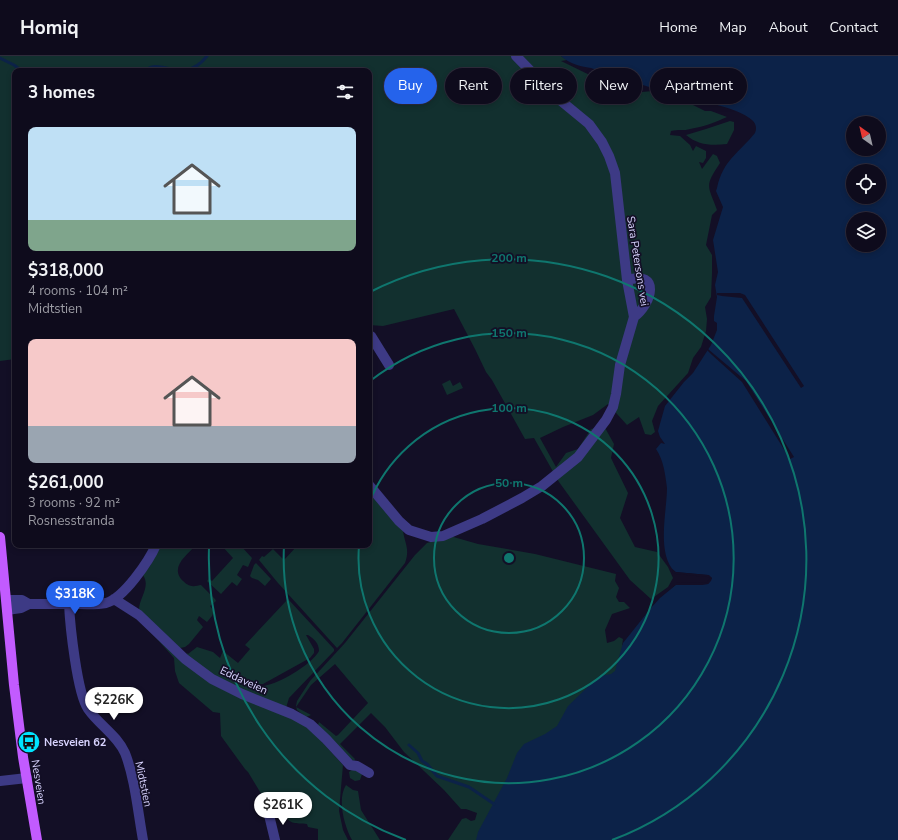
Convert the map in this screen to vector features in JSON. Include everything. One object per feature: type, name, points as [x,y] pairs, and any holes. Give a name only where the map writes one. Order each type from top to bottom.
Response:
[{"type":"main road","name":"Nesveien","points":[[0,536],[14,685],[36,840]]},
{"type":"street","name":"Sara Petersons vei","points":[[372,488],[406,527],[415,533],[431,537],[443,536],[468,526],[537,490],[578,457],[606,420],[613,407],[620,365],[634,317],[627,280],[616,179],[609,156],[602,142],[589,124],[555,96],[516,56]]},
{"type":"street","points":[[627,280],[641,278],[646,280],[650,286],[648,300],[634,317]]},
{"type":"street","points":[[372,338],[389,365]]},
{"type":"street","points":[[7,605],[21,608],[29,604],[108,602],[114,599],[146,566],[155,548]]},
{"type":"street","name":"Eddaveien","points":[[114,599],[139,616],[164,641],[197,668],[232,690],[288,711],[302,719],[316,729],[350,765],[357,766],[369,773]]},
{"type":"street","name":"Midtstien","points":[[69,604],[75,656],[83,698],[87,707],[109,731],[125,754],[130,771],[143,840]]},
{"type":"street","points":[[0,781],[26,778]]},
{"type":"street","points":[[269,815],[275,840]]},
{"type":"green space","points":[[0,56],[561,56],[567,60],[561,61],[575,68],[510,68],[510,104],[577,104],[577,69],[585,73],[585,104],[642,104],[642,92],[650,91],[650,104],[691,104],[705,111],[711,111],[727,117],[688,130],[671,131],[670,135],[680,136],[690,145],[693,151],[696,146],[706,151],[706,158],[703,163],[699,162],[702,169],[713,154],[717,156],[720,163],[709,186],[717,210],[712,215],[706,245],[712,255],[712,273],[711,297],[705,307],[707,319],[706,331],[701,347],[693,358],[688,373],[658,406],[652,421],[655,432],[651,435],[645,434],[639,417],[627,425],[608,404],[593,415],[540,438],[556,467],[566,453],[578,449],[591,429],[604,426],[614,444],[611,458],[628,493],[620,518],[635,547],[657,552],[668,567],[673,578],[668,587],[651,599],[630,580],[559,482],[534,438],[525,439],[486,372],[454,309],[383,326],[372,325],[372,68],[12,68],[12,359],[0,361]]},
{"type":"green space","points":[[730,121],[734,122],[734,130],[727,144],[716,145],[700,143],[686,135],[706,129]]},
{"type":"green space","points":[[450,380],[453,386],[460,382],[463,388],[447,395],[442,384]]},
{"type":"green space","points":[[372,493],[403,531],[407,550],[405,563],[337,648],[259,560],[262,556],[264,557],[273,549],[284,560],[295,548],[372,548]]},
{"type":"green space","points":[[450,536],[478,544],[535,554],[616,574],[615,581],[619,588],[616,597],[619,602],[624,602],[630,608],[612,614],[605,630],[607,643],[614,641],[619,637],[623,639],[622,646],[651,608],[676,585],[503,840],[448,840],[462,819],[466,818],[471,821],[475,820],[477,813],[466,809],[461,809],[444,790],[404,752],[385,727],[371,713],[340,744],[355,759],[354,761],[350,759],[318,725],[319,722],[336,736],[368,703],[335,664],[311,685],[296,707],[297,701],[310,681],[345,643],[415,555],[427,543]]},
{"type":"green space","points":[[159,548],[193,548],[181,561],[178,574],[186,584],[194,586],[201,585],[216,601],[210,606],[214,611],[207,622],[199,616],[197,620],[203,627],[185,647],[180,648],[139,610],[146,584],[143,575],[150,566]]},
{"type":"green space","points":[[224,548],[243,548],[252,558],[248,567],[243,565],[237,575],[242,579],[237,586],[232,582],[221,594],[207,581],[209,579],[212,581],[233,558]]},
{"type":"green space","points":[[256,563],[271,579],[265,586],[250,576]]},
{"type":"green space","points":[[288,599],[334,649],[334,651],[289,698],[286,708],[229,686],[186,655],[197,647],[213,652],[220,658],[223,651],[238,663],[250,649],[245,645]],"holes":[[[306,635],[316,642],[319,651],[307,664],[286,678],[275,683],[254,687],[247,684],[263,684],[310,658],[314,653],[314,649]]]},
{"type":"green space","points":[[149,630],[195,670],[305,723],[343,765],[339,811],[343,830],[348,840],[318,840],[318,829],[308,827],[307,824],[292,822],[287,819],[284,811],[271,811],[262,802],[265,800],[248,772],[221,736],[220,713],[213,712],[179,683],[175,671],[174,658]]},
{"type":"green space","points":[[296,707],[311,715],[306,717],[297,710]]},
{"type":"green space","points":[[353,769],[362,774],[360,780],[355,781],[350,778],[349,772]]},
{"type":"green space","points":[[346,785],[353,790],[358,791],[361,810],[380,840],[352,840],[344,820],[342,805],[343,791]]},
{"type":"water","points":[[561,56],[898,56],[898,840],[476,840],[478,832],[507,778],[517,753],[524,744],[545,734],[557,726],[568,706],[599,676],[611,674],[615,671],[623,643],[660,598],[676,585],[708,584],[712,578],[707,575],[675,572],[669,564],[664,544],[667,488],[665,473],[656,449],[661,443],[665,444],[658,431],[665,406],[693,373],[711,345],[717,330],[717,323],[714,321],[714,316],[717,297],[715,285],[718,272],[713,240],[723,207],[716,191],[723,170],[755,133],[756,126],[746,115],[714,104],[747,104],[747,68],[650,68],[650,87],[642,85],[642,68],[591,68],[568,61]]},
{"type":"pier","points":[[717,293],[740,293],[745,295],[804,386],[801,388],[742,298],[717,295]]},
{"type":"pier","points":[[708,349],[746,381],[794,457],[790,459],[742,382],[712,355],[707,350]]},
{"type":"pier","points":[[672,569],[676,572],[709,575],[712,578],[708,584],[676,585],[678,582],[707,582],[710,578],[676,574],[673,573]]},
{"type":"waterway","points":[[192,68],[198,65],[207,56]]},
{"type":"waterway","points":[[0,58],[18,68]]},
{"type":"waterway","points":[[150,68],[165,68]]},
{"type":"waterway","points":[[409,745],[418,753],[422,761],[427,764],[437,776],[469,787],[494,804]]},
{"type":"place","name":"Nesveien 62","points":[[29,742]]}]
